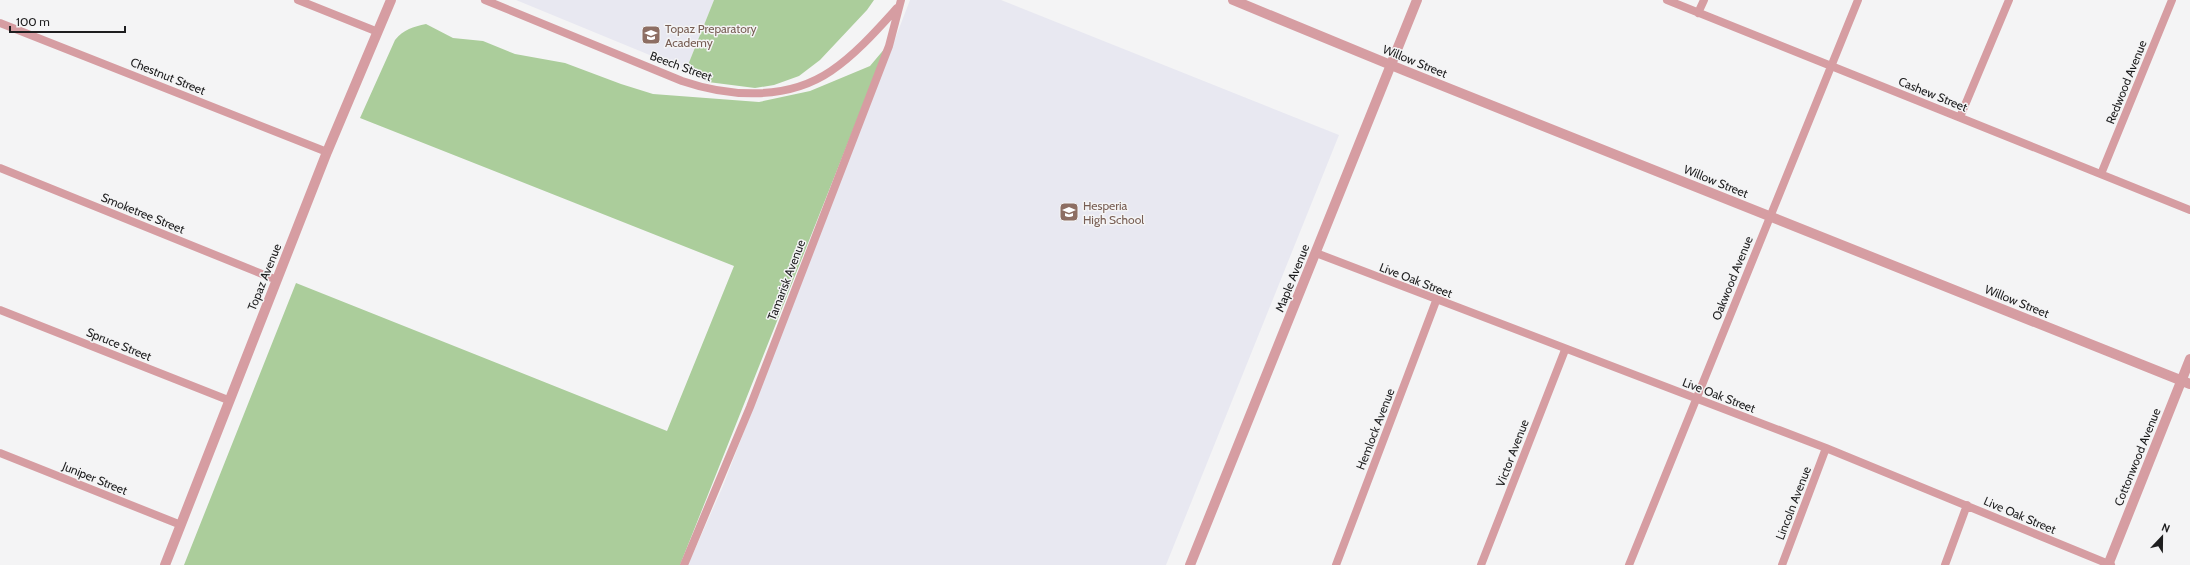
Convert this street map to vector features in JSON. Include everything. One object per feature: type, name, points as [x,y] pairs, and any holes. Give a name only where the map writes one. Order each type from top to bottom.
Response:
[{"type":"street","points":[[298,0],[378,32]]},
{"type":"street","name":"Topaz Avenue","points":[[165,565],[228,400],[327,152],[391,0]]},
{"type":"street","name":"Beech Street","points":[[485,0],[704,89],[744,94],[781,91],[805,84],[831,71],[868,40],[900,3]]},
{"type":"street","name":"Willow Street","points":[[1235,0],[1390,65],[2186,382]]},
{"type":"street","name":"Maple Avenue","points":[[1190,565],[1417,0]]},
{"type":"street","name":"Cashew Street","points":[[1667,0],[2190,210]]},
{"type":"street","points":[[1698,13],[1704,0]]},
{"type":"street","name":"Oakwood Avenue","points":[[1629,565],[1858,0]]},
{"type":"street","points":[[1960,117],[2009,0]]},
{"type":"street","name":"Redwood Avenue","points":[[2101,174],[2172,0]]},
{"type":"street","name":"Tamarisk Avenue","points":[[684,565],[750,407],[889,46],[900,3]]},
{"type":"street","name":"Chestnut Street","points":[[0,23],[327,152]]},
{"type":"street","name":"Smoketree Street","points":[[0,168],[277,280]]},
{"type":"street","name":"Live Oak Street","points":[[1316,253],[1436,301],[1826,448],[2109,565]]},
{"type":"street","name":"Hemlock Avenue","points":[[1336,565],[1436,301]]},
{"type":"street","name":"Spruce Street","points":[[0,310],[228,400]]},
{"type":"street","name":"Victor Avenue","points":[[1481,565],[1565,350]]},
{"type":"street","name":"Cottonwood Avenue","points":[[2109,565],[2186,382],[2190,359]]},
{"type":"street","name":"Lincoln Avenue","points":[[1782,565],[1826,448]]},
{"type":"street","name":"Juniper Street","points":[[0,453],[181,525]]},
{"type":"street","points":[[1945,565],[1967,506]]},
{"type":"shaded area","name":"Topaz Preparatory Academy","points":[[516,0],[714,0],[686,70]]},
{"type":"shaded area","name":"Hesperia High School","points":[[910,0],[1001,0],[1339,135],[1166,565],[688,565],[723,486]]},
{"type":"green space","points":[[714,0],[874,0],[867,10],[820,60],[799,76],[774,85],[755,88],[708,82],[686,70]]},
{"type":"green space","points":[[426,24],[453,38],[483,41],[515,54],[565,63],[621,84],[653,94],[759,102],[810,91],[870,66],[886,47],[680,565],[184,565],[296,283],[667,431],[734,266],[360,118],[395,40],[409,29]]},
{"type":"place","name":"Topaz Preparatory Academy","points":[[651,35]]},
{"type":"place","name":"Hesperia High School","points":[[1069,212]]}]
